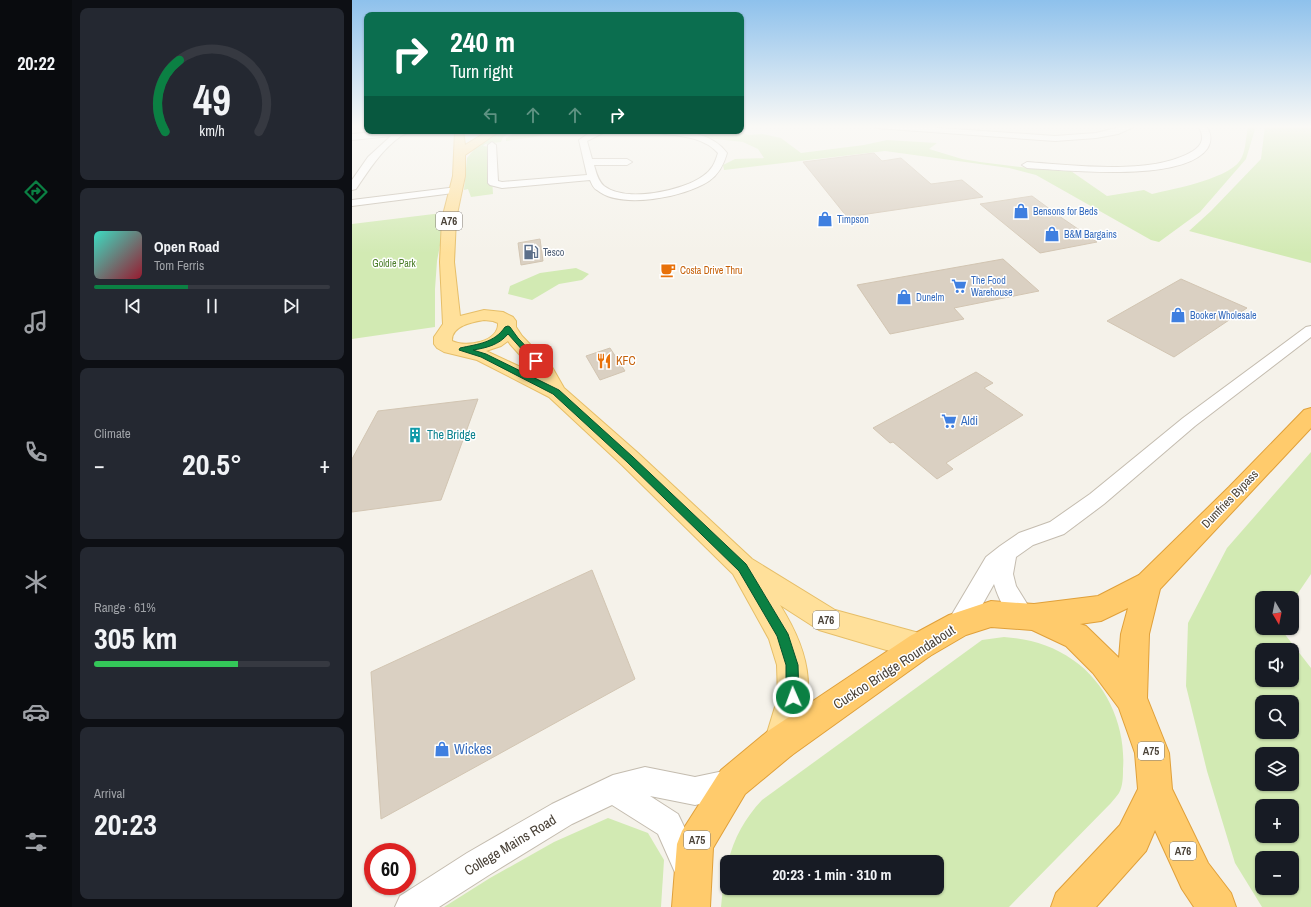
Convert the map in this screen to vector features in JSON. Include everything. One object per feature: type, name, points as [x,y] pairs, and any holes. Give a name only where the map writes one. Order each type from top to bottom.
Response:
[{"type":"highway","name":"Dumfries Bypass","points":[[1029,616],[1101,608],[1148,583],[1237,493],[1311,415]]},
{"type":"highway","name":"A75","points":[[1131,698],[1135,634],[1148,583]]},
{"type":"highway","name":"Cuckoo Bridge Roundabout","points":[[692,898],[695,844],[733,782],[780,743],[920,646],[959,624],[991,614],[1029,616],[1076,636],[1104,663],[1131,698],[1152,753],[1155,791],[1133,838],[1070,907]]},
{"type":"highway","name":"A76","points":[[1155,791],[1195,876],[1217,907]]},
{"type":"main road","name":"A76","points":[[452,325],[447,268],[449,219],[457,190],[459,168]]},
{"type":"main road","name":"A76","points":[[450,290],[484,315]]},
{"type":"main road","name":"A76","points":[[556,392],[545,371],[516,340],[508,328],[507,321],[503,318],[484,315],[467,318],[452,325],[443,334],[443,344],[454,349],[484,356],[556,392],[630,459],[743,567],[829,622],[920,646]]},
{"type":"main road","name":"A76","points":[[463,350],[486,345],[504,334],[508,328]]},
{"type":"main road","name":"A76","points":[[743,567],[782,634],[792,665],[793,697],[780,743]]},
{"type":"street","points":[[352,187],[365,168]]},
{"type":"street","points":[[492,168],[492,183],[502,185],[594,177]]},
{"type":"street","points":[[591,168],[600,188],[610,193],[635,197],[668,195],[697,185],[717,168]]},
{"type":"street","points":[[1083,168],[1111,168]]},
{"type":"street","points":[[352,203],[457,190]]},
{"type":"street","points":[[959,624],[994,564],[1007,552],[1026,540],[1058,528],[1097,499],[1189,422],[1311,330]]},
{"type":"street","points":[[1007,552],[1002,567],[1003,578],[1010,598],[1029,616]]},
{"type":"street","name":"College Mains Road","points":[[411,907],[478,864],[562,814],[613,789],[645,781],[695,791],[733,782]]},
{"type":"street","points":[[613,789],[668,824],[692,898]]},
{"type":"green space","points":[[466,168],[491,168],[493,194],[471,197],[468,189],[464,190]]},
{"type":"green space","points":[[724,168],[738,168],[724,170]]},
{"type":"green space","points":[[1010,168],[1068,169],[1107,196],[1144,190],[1152,194],[1202,182],[1231,168],[1238,168],[1200,212],[1159,242],[1151,240],[1036,175]]},
{"type":"green space","points":[[1252,168],[1311,168],[1311,263],[1189,231],[1211,211]]},
{"type":"green space","name":"Goldie Park","points":[[442,213],[441,240],[437,261],[435,289],[435,327],[352,339],[352,224]]},
{"type":"green space","points":[[576,268],[589,274],[582,280],[559,284],[532,300],[508,294],[510,286],[540,273]]},
{"type":"green space","points":[[1311,452],[1311,574],[1299,592],[1255,591],[1255,635],[1285,635],[1292,643],[1255,643],[1255,687],[1299,687],[1299,653],[1311,668],[1311,907],[1262,907],[1235,863],[1207,771],[1186,686],[1188,623],[1227,548]]},
{"type":"green space","points":[[1004,637],[1031,641],[1049,647],[1073,660],[1096,681],[1105,694],[1118,723],[1123,754],[1121,787],[1111,803],[1009,907],[721,907],[722,895],[944,895],[944,855],[730,855],[741,829],[750,814],[762,800],[982,640]]},
{"type":"green space","points":[[608,818],[648,833],[664,860],[661,907],[444,907],[490,878],[554,842]]},
{"type":"building","points":[[808,168],[913,168],[931,184],[962,180],[983,197],[847,217]]},
{"type":"building","points":[[1032,196],[1097,242],[1040,253],[980,204]]},
{"type":"building","name":"Tesco","points":[[540,239],[543,261],[521,265],[518,243]]},
{"type":"building","points":[[1003,259],[1039,291],[954,308],[964,319],[890,334],[857,285]]},
{"type":"building","name":"Booker Wholesale","points":[[1181,279],[1247,308],[1174,357],[1107,321]]},
{"type":"building","name":"KFC","points":[[610,348],[625,371],[600,380],[586,356]]},
{"type":"building","name":"Aldi","points":[[976,372],[993,383],[984,388],[1023,415],[946,463],[953,469],[937,479],[893,442],[890,443],[873,428]]},
{"type":"building","name":"The Bridge","points":[[478,399],[441,500],[352,512],[352,459],[378,411]]},
{"type":"building","name":"Wickes","points":[[592,570],[635,679],[381,819],[371,672]]},
{"type":"place","name":"Bensons for Beds","points":[[1021,211]]},
{"type":"place","name":"Timpson","points":[[825,219]]},
{"type":"place","name":"B&M Bargains","points":[[1052,234]]},
{"type":"place","name":"Tesco","points":[[531,252]]},
{"type":"place","name":"Costa Drive Thru","points":[[668,270]]},
{"type":"place","name":"The Food Warehouse","points":[[959,286]]},
{"type":"place","name":"Dunelm","points":[[904,297]]},
{"type":"place","name":"Booker Wholesale","points":[[1178,315]]},
{"type":"place","name":"KFC","points":[[604,361]]},
{"type":"place","name":"Aldi","points":[[949,421]]},
{"type":"place","name":"The Bridge","points":[[415,435]]},
{"type":"place","name":"Wickes","points":[[442,749]]},
{"type":"route","points":[[536,361],[516,340],[508,328],[504,334],[486,345],[475,349],[463,350],[484,356],[556,392],[630,459],[743,567],[782,634],[792,665],[793,697]]}]
